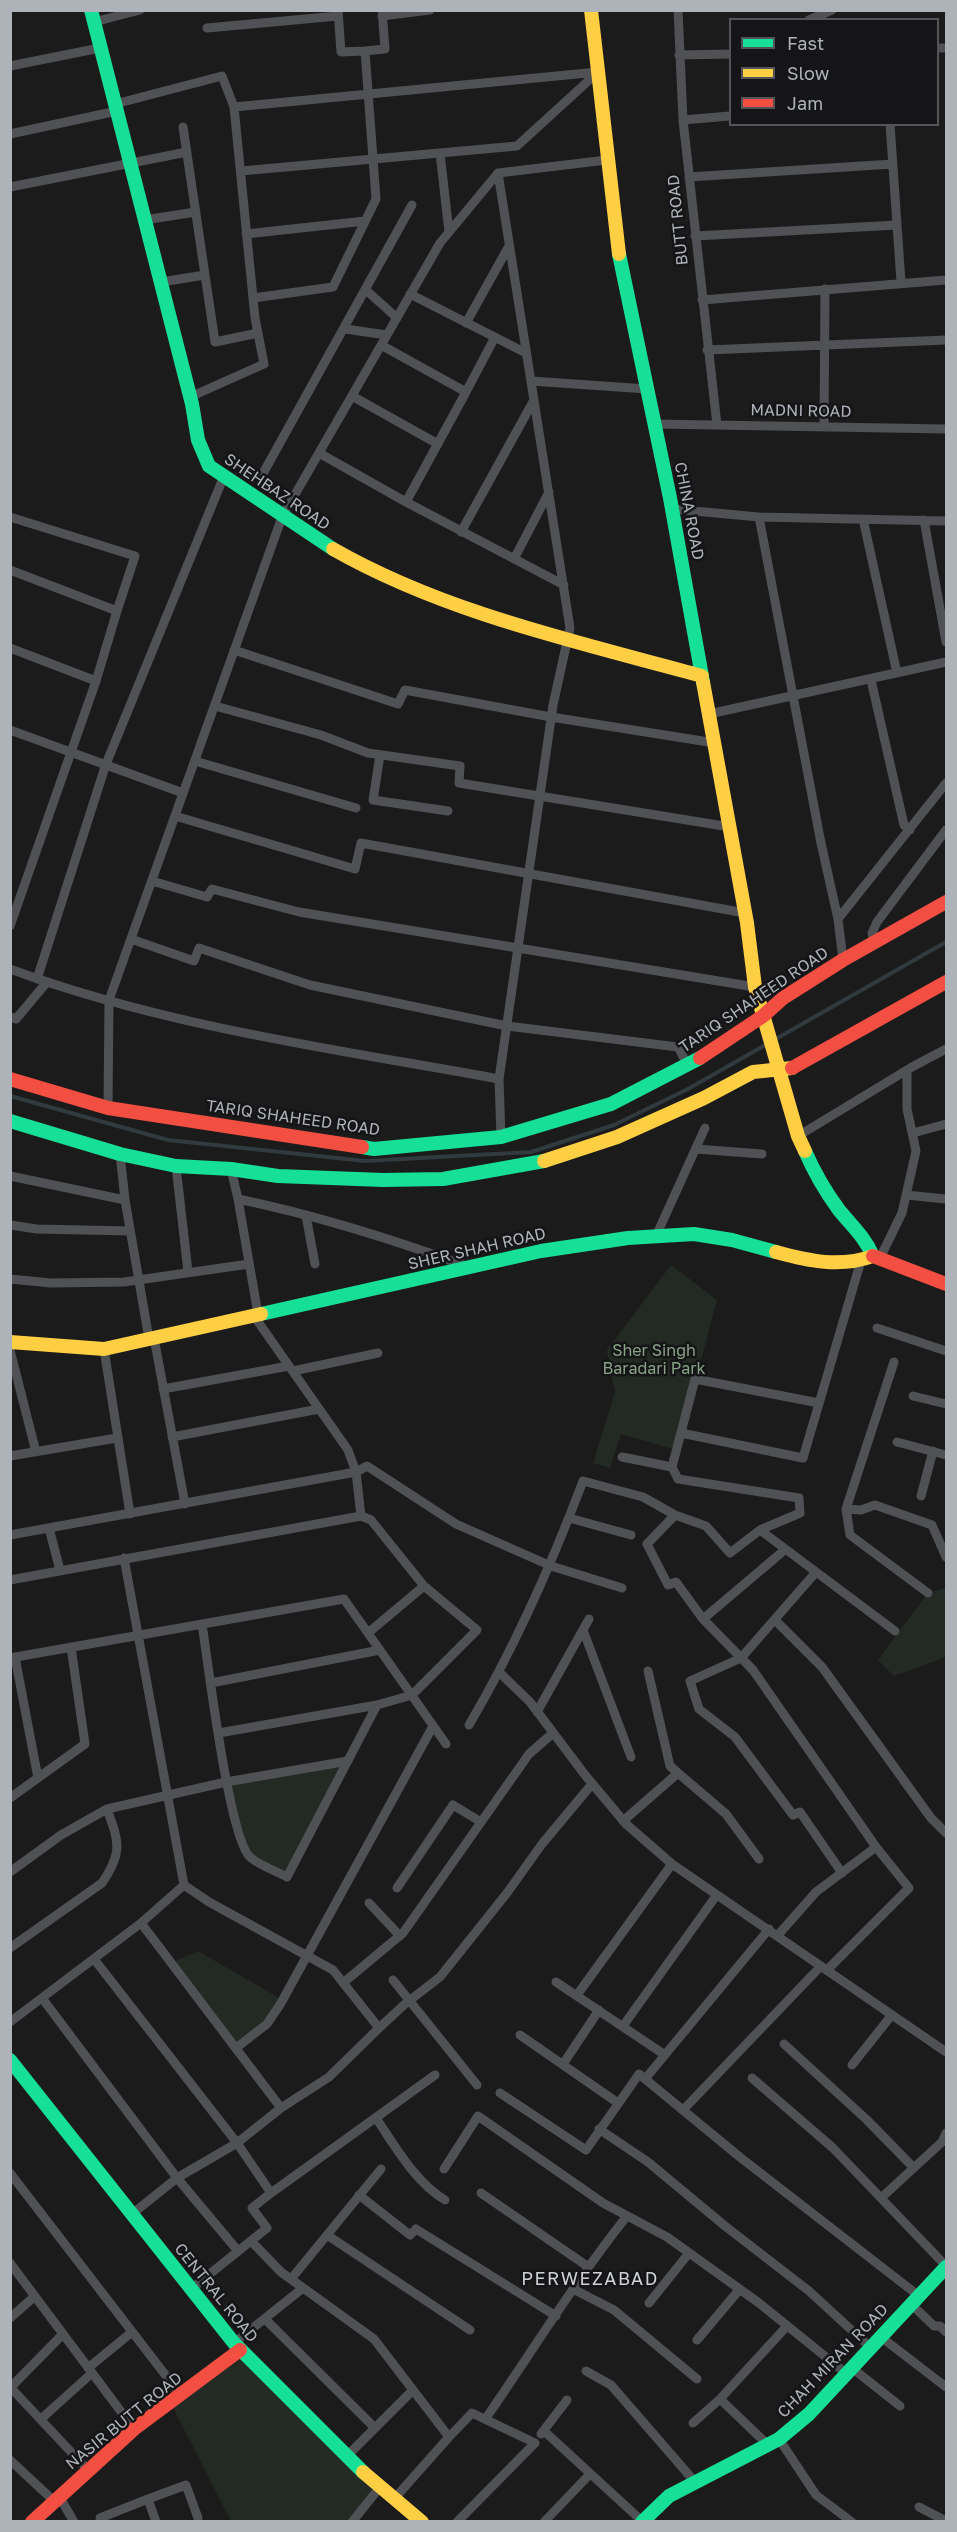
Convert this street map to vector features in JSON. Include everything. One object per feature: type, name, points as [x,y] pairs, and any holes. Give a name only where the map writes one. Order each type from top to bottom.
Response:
[{"type":"main road","name":"CHINA ROAD","points":[[591,10],[616,241],[672,509],[745,913],[755,987],[779,1069]]},
{"type":"main road","name":"SHEHBAZ ROAD","points":[[92,16],[190,397],[198,440],[209,466],[334,550],[388,579],[533,630],[702,676]]},
{"type":"main road","name":"TARIQ SHAHEED ROAD","points":[[10,1079],[108,1108],[374,1149],[501,1137],[611,1104],[688,1066],[765,1022],[783,998],[843,960],[946,902]]},
{"type":"main road","points":[[10,1121],[120,1154],[176,1166],[231,1169],[278,1176],[383,1180],[443,1179],[500,1171],[556,1159],[617,1137],[704,1098],[753,1072],[795,1068],[946,982]]},
{"type":"main road","points":[[779,1069],[798,1136],[815,1174],[840,1211],[865,1239],[876,1258],[946,1284]]},
{"type":"main road","name":"SHER SHAH ROAD","points":[[10,1342],[104,1349],[541,1251],[656,1236],[696,1233],[717,1236],[807,1261],[860,1264]]},
{"type":"main road","points":[[860,1264],[876,1258]]},
{"type":"main road","name":"CENTRAL ROAD","points":[[10,2060],[237,2347],[346,2457],[422,2522]]},
{"type":"main road","name":"CHAH MIRAN ROAD","points":[[642,2521],[669,2496],[773,2442],[809,2414],[946,2266]]},
{"type":"main road","name":"NASIR BUTT ROAD","points":[[32,2522],[134,2429],[237,2347]]},
{"type":"street","points":[[92,16],[140,10]]},
{"type":"street","points":[[207,28],[338,13],[341,52],[365,51],[385,49],[382,13],[430,10]]},
{"type":"street","name":"BUTT ROAD","points":[[678,10],[683,120],[717,425]]},
{"type":"street","points":[[814,18],[832,10]]},
{"type":"street","points":[[10,66],[100,48]]},
{"type":"street","points":[[253,298],[333,287],[376,199],[365,51]]},
{"type":"street","points":[[679,55],[729,54]]},
{"type":"street","points":[[234,106],[598,72]]},
{"type":"street","points":[[241,171],[517,146],[598,72]]},
{"type":"street","points":[[10,134],[116,107],[222,76],[234,106],[253,298],[264,364],[190,397]]},
{"type":"street","points":[[683,120],[729,116]]},
{"type":"street","points":[[890,126],[901,282]]},
{"type":"street","points":[[183,127],[215,342],[258,333]]},
{"type":"street","points":[[10,187],[187,152]]},
{"type":"street","points":[[440,153],[449,232]]},
{"type":"street","points":[[108,1108],[109,1000],[282,517],[440,243],[498,173],[607,160]]},
{"type":"street","points":[[689,177],[893,164]]},
{"type":"street","points":[[498,173],[570,628],[551,717],[499,1078],[501,1137]]},
{"type":"street","points":[[261,477],[412,205]]},
{"type":"street","points":[[144,220],[196,212]]},
{"type":"street","points":[[246,234],[365,221]]},
{"type":"street","points":[[695,236],[897,225]]},
{"type":"street","points":[[466,323],[509,246]]},
{"type":"street","points":[[160,282],[205,275]]},
{"type":"street","points":[[702,300],[946,279]]},
{"type":"street","points":[[824,427],[825,289]]},
{"type":"street","points":[[366,290],[397,318]]},
{"type":"street","points":[[410,294],[526,353]]},
{"type":"street","points":[[345,329],[387,335]]},
{"type":"street","points":[[406,502],[495,337]]},
{"type":"street","points":[[707,350],[946,340]]},
{"type":"street","points":[[381,345],[466,392]]},
{"type":"street","points":[[531,381],[647,389]]},
{"type":"street","points":[[352,396],[438,444]]},
{"type":"street","points":[[461,532],[534,400]]},
{"type":"street","name":"MADNI ROAD","points":[[655,424],[946,429]]},
{"type":"street","points":[[319,453],[461,532],[564,585]]},
{"type":"street","points":[[10,1017],[16,1019],[42,980],[106,764],[224,476]]},
{"type":"street","points":[[514,559],[549,492]]},
{"type":"street","points":[[672,509],[759,517],[946,521]]},
{"type":"street","points":[[10,517],[135,556],[96,681],[10,926]]},
{"type":"street","points":[[759,517],[820,843],[838,919],[843,960]]},
{"type":"street","points":[[863,519],[897,674]]},
{"type":"street","points":[[924,520],[946,642]]},
{"type":"street","points":[[10,570],[117,610]]},
{"type":"street","points":[[10,648],[96,681]]},
{"type":"street","points":[[234,650],[398,704],[405,690],[551,717],[715,743]]},
{"type":"street","points":[[710,714],[946,662]]},
{"type":"street","points":[[870,680],[904,825],[910,830]]},
{"type":"street","points":[[215,706],[321,735],[368,753],[460,766],[459,783],[730,827]]},
{"type":"street","points":[[10,730],[183,794]]},
{"type":"street","points":[[380,755],[373,800],[448,811]]},
{"type":"street","points":[[195,761],[356,808]]},
{"type":"street","points":[[838,919],[946,783]]},
{"type":"street","points":[[175,816],[355,868],[361,843],[745,913]]},
{"type":"street","points":[[874,943],[872,933],[877,922],[946,830]]},
{"type":"street","points":[[152,881],[207,897],[213,889],[299,912],[755,987]]},
{"type":"street","points":[[10,888],[21,892]]},
{"type":"street","points":[[131,939],[194,961],[199,948],[310,985],[507,1026],[678,1047],[688,1066]]},
{"type":"street","points":[[10,969],[69,990],[205,1024],[499,1078]]},
{"type":"street","points":[[798,1136],[946,1049]]},
{"type":"street","points":[[876,1258],[902,1213],[916,1151],[907,1109],[907,1070]]},
{"type":"street","points":[[913,1133],[946,1124]]},
{"type":"street","points":[[656,1236],[705,1128]]},
{"type":"street","points":[[696,1149],[762,1154]]},
{"type":"street","points":[[120,1154],[125,1200],[139,1281],[163,1389],[184,1504]]},
{"type":"street","points":[[176,1166],[188,1272]]},
{"type":"street","points":[[231,1169],[249,1263],[256,1315],[348,1450],[356,1472],[361,1516]]},
{"type":"street","points":[[10,1176],[125,1200]]},
{"type":"street","points":[[906,1195],[946,1199]]},
{"type":"street","points":[[238,1199],[404,1244],[468,1267]]},
{"type":"street","points":[[306,1216],[315,1264]]},
{"type":"street","points":[[10,1225],[37,1229],[130,1231]]},
{"type":"street","points":[[10,1279],[51,1283],[139,1281],[249,1263]]},
{"type":"street","points":[[681,1433],[803,1458],[860,1264]]},
{"type":"street","points":[[877,1329],[946,1351]]},
{"type":"street","points":[[104,1349],[130,1514]]},
{"type":"street","points":[[10,1350],[36,1452]]},
{"type":"street","points":[[163,1389],[378,1353]]},
{"type":"street","points":[[894,1362],[846,1509],[850,1535],[928,1593]]},
{"type":"street","points":[[469,1725],[500,1673],[550,1566],[584,1481],[643,1497],[675,1515],[706,1526],[730,1553],[760,1530],[800,1513],[799,1498],[678,1479],[672,1467],[695,1379],[819,1403]]},
{"type":"street","points":[[913,1396],[946,1404]]},
{"type":"street","points":[[172,1437],[319,1410]]},
{"type":"street","points":[[10,1456],[117,1438]]},
{"type":"street","points":[[897,1442],[946,1455]]},
{"type":"street","points":[[921,1496],[933,1451]]},
{"type":"street","points":[[622,1457],[672,1467]]},
{"type":"street","points":[[10,1535],[356,1472],[367,1466],[456,1524],[550,1566],[622,1588]]},
{"type":"street","points":[[846,1509],[861,1510],[875,1505],[932,1525],[946,1557]]},
{"type":"street","points":[[675,1515],[647,1544],[668,1585],[676,1582],[704,1619],[753,1670],[876,1847],[909,1888],[824,1968],[683,2110]]},
{"type":"street","points":[[10,1580],[361,1516],[371,1520],[424,1586],[477,1630],[413,1693],[377,1705],[219,1733]]},
{"type":"street","points":[[569,1518],[631,1535]]},
{"type":"street","points":[[49,1528],[60,1570]]},
{"type":"street","points":[[760,1530],[895,1631]]},
{"type":"street","points":[[704,1619],[781,1553]]},
{"type":"street","points":[[124,1558],[184,1885],[209,1902],[333,1970],[379,2028]]},
{"type":"street","points":[[816,1572],[741,1658],[690,1681],[699,1709],[735,1737],[793,1815],[800,1812],[842,1873]]},
{"type":"street","points":[[368,1633],[424,1586]]},
{"type":"street","points":[[38,1778],[13,1657],[344,1599],[413,1693],[446,1744]]},
{"type":"street","points":[[537,1712],[589,1619]]},
{"type":"street","points":[[775,1620],[822,1668],[931,1818],[946,1833]]},
{"type":"street","points":[[202,1624],[226,1782],[240,1842],[250,1857],[287,1876],[377,1705]]},
{"type":"street","points":[[583,1630],[631,1757]]},
{"type":"street","points":[[10,1798],[85,1744],[71,1647]]},
{"type":"street","points":[[211,1683],[380,1650]]},
{"type":"street","points":[[648,1671],[670,1766],[726,1814],[759,1859]]},
{"type":"street","points":[[500,1673],[537,1712],[623,1821],[672,1864],[946,2052]]},
{"type":"street","points":[[236,2048],[267,2024],[308,1956],[433,1726]]},
{"type":"street","points":[[343,1983],[400,1935],[529,1754],[553,1733]]},
{"type":"street","points":[[10,1872],[61,1835],[107,1809],[226,1782],[348,1761]]},
{"type":"street","points":[[623,1821],[678,1773]]},
{"type":"street","points":[[132,2214],[177,2178],[237,2143],[281,2108],[329,2077],[379,2028],[440,1977],[507,1893],[542,1844],[592,1784]]},
{"type":"street","points":[[397,1888],[453,1805],[481,1822]]},
{"type":"street","points":[[10,1948],[102,1883],[111,1869],[118,1843],[107,1809]]},
{"type":"street","points":[[778,1935],[816,1892],[876,1847]]},
{"type":"street","points":[[577,1995],[672,1864]]},
{"type":"street","points":[[10,2022],[141,1923],[184,1885]]},
{"type":"street","points":[[623,2026],[716,1896]]},
{"type":"street","points":[[369,1903],[400,1935]]},
{"type":"street","points":[[141,1923],[281,2108]]},
{"type":"street","points":[[645,2079],[769,1929]]},
{"type":"street","points":[[93,1959],[237,2143],[271,2193]]},
{"type":"street","points":[[393,1980],[477,2085]]},
{"type":"street","points":[[556,1982],[665,2055]]},
{"type":"street","points":[[42,1998],[177,2178],[238,2251]]},
{"type":"street","points":[[563,2064],[599,2010]]},
{"type":"street","points":[[852,2066],[891,2016]]},
{"type":"street","points":[[520,2034],[618,2103]]},
{"type":"street","points":[[784,2044],[867,2120],[914,2168]]},
{"type":"street","points":[[500,2093],[586,2150],[639,2074],[915,2300],[933,2326],[940,2326],[946,2332]]},
{"type":"street","points":[[191,2289],[267,2228],[252,2208],[435,2075]]},
{"type":"street","points":[[752,2078],[833,2148],[946,2266]]},
{"type":"street","points":[[444,2169],[478,2116],[603,2203],[667,2237],[900,2406]]},
{"type":"street","points":[[376,2118],[403,2159],[437,2195],[446,2200]]},
{"type":"street","points":[[599,2129],[648,2162],[725,2226],[810,2291],[871,2348]]},
{"type":"street","points":[[881,2198],[942,2142],[946,2133]]},
{"type":"street","points":[[291,2278],[381,2169]]},
{"type":"street","points":[[10,2173],[14,2185],[180,2394]]},
{"type":"street","points":[[481,2193],[587,2266]]},
{"type":"street","points":[[359,2195],[411,2235],[416,2229],[556,2316]]},
{"type":"street","points":[[486,2418],[556,2316],[587,2266],[627,2216]]},
{"type":"street","points":[[327,2235],[470,2330]]},
{"type":"street","points":[[251,2241],[303,2288],[374,2339],[449,2437]]},
{"type":"street","points":[[649,2302],[689,2253]]},
{"type":"street","points":[[10,2263],[134,2429]]},
{"type":"street","points":[[237,2347],[265,2319],[303,2288]]},
{"type":"street","points":[[573,2289],[614,2310],[697,2379]]},
{"type":"street","points":[[697,2340],[739,2290]]},
{"type":"street","points":[[10,2318],[35,2296]]},
{"type":"street","points":[[265,2319],[375,2428]]},
{"type":"street","points":[[693,2423],[720,2399],[787,2326]]},
{"type":"street","points":[[41,2419],[132,2332]]},
{"type":"street","points":[[63,2334],[11,2387],[88,2470]]},
{"type":"street","points":[[881,2337],[946,2387]]},
{"type":"street","points":[[586,2371],[611,2385],[695,2482]]},
{"type":"street","points":[[346,2457],[413,2390]]},
{"type":"street","points":[[720,2399],[773,2442],[816,2494],[852,2522]]},
{"type":"street","points":[[457,2522],[535,2443],[567,2400]]},
{"type":"street","points":[[394,2499],[472,2413],[535,2443]]},
{"type":"street","points":[[544,2431],[642,2521]]},
{"type":"street","points":[[10,2460],[56,2499],[74,2522]]},
{"type":"street","points":[[544,2522],[590,2474]]},
{"type":"street","points":[[100,2518],[186,2485],[198,2518]]},
{"type":"street","points":[[352,2522],[380,2487]]},
{"type":"street","points":[[148,2499],[156,2522]]},
{"type":"street","points":[[919,2507],[946,2521]]},
{"type":"green space","name":"Sher Singh Baradari Park","points":[[671,1265],[717,1300],[677,1450],[621,1434],[610,1468],[593,1463],[615,1392],[607,1350]]},
{"type":"green space","points":[[946,1588],[946,1657],[894,1676],[878,1660],[928,1593]]},
{"type":"green space","points":[[348,1761],[290,1874],[250,1857],[226,1782]]},
{"type":"green space","points":[[198,1951],[283,2000],[267,2024],[236,2048],[171,1963]]},
{"type":"green space","points":[[240,2350],[380,2487],[352,2521],[231,2521],[170,2402]]},
{"type":"waterway","points":[[10,1096],[168,1140],[365,1161],[531,1152],[614,1125],[688,1089],[946,942]]},
{"type":"traffic: fast","points":[[91,10],[192,404],[198,440],[209,466],[333,549]]},
{"type":"traffic: fast","points":[[619,254],[670,498],[703,682]]},
{"type":"traffic: fast","points":[[362,1147],[374,1149],[501,1137],[611,1104],[700,1058]]},
{"type":"traffic: fast","points":[[10,1121],[120,1154],[176,1166],[231,1169],[278,1176],[383,1180],[443,1179],[544,1161]]},
{"type":"traffic: fast","points":[[805,1151],[829,1196],[862,1237],[873,1256]]},
{"type":"traffic: fast","points":[[261,1314],[541,1251],[628,1238],[694,1234],[732,1240],[776,1252]]},
{"type":"traffic: fast","points":[[10,2060],[234,2343],[363,2472]]},
{"type":"traffic: fast","points":[[642,2522],[669,2496],[779,2439],[809,2414],[946,2267]]},
{"type":"traffic: slow","points":[[591,10],[619,254]]},
{"type":"traffic: slow","points":[[333,549],[420,591],[466,608],[560,638],[702,676]]},
{"type":"traffic: slow","points":[[703,682],[747,923],[755,987],[798,1136],[805,1151]]},
{"type":"traffic: slow","points":[[544,1161],[617,1137],[704,1098],[753,1072],[792,1068]]},
{"type":"traffic: slow","points":[[776,1252],[825,1262],[849,1262],[873,1256]]},
{"type":"traffic: slow","points":[[10,1342],[104,1349],[261,1314]]},
{"type":"traffic: slow","points":[[363,2472],[422,2522]]},
{"type":"traffic: jam","points":[[700,1058],[763,1016],[783,998],[843,960],[946,902]]},
{"type":"traffic: jam","points":[[792,1068],[946,982]]},
{"type":"traffic: jam","points":[[10,1079],[108,1108],[362,1147]]},
{"type":"traffic: jam","points":[[873,1256],[946,1284]]},
{"type":"traffic: jam","points":[[32,2522],[134,2429],[240,2350]]},
{"type":"district","name":"PERWEZABAD","points":[[590,2279]]}]
